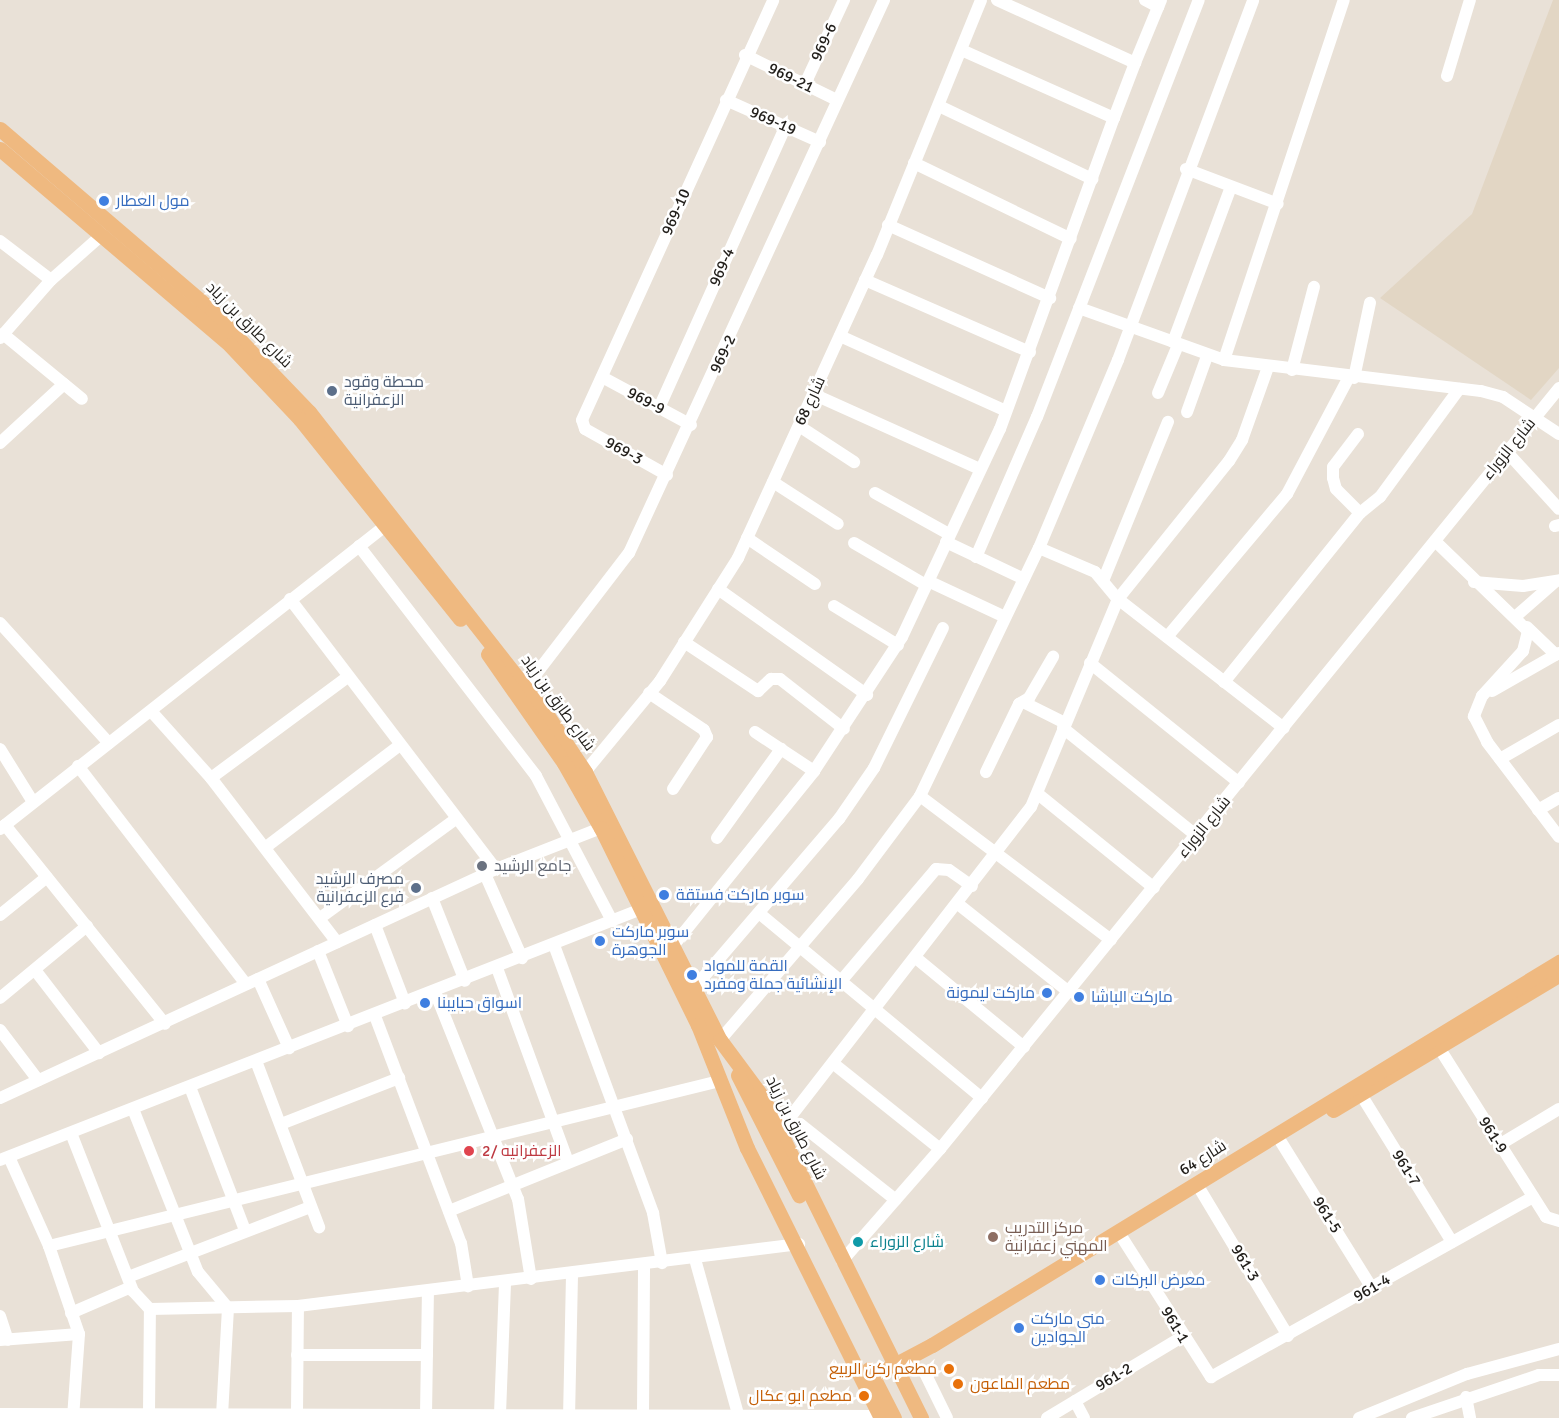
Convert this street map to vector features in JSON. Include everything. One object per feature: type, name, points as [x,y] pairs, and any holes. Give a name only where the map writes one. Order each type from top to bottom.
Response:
[{"type":"main road","name":"شارع طارق بن زياد","points":[[0,129],[212,311],[277,377],[526,687],[585,772],[720,1040],[782,1122],[842,1261],[921,1418]]},
{"type":"main road","name":"شارع طارق بن زياد","points":[[0,149],[103,234],[253,369],[385,526],[535,718],[601,828],[639,910],[698,1025],[719,1081],[865,1385],[885,1417]]},
{"type":"main road","name":"شارع 64","points":[[897,1369],[1559,962]]},
{"type":"main road","name":"شارع 64","points":[[865,1385],[897,1369],[1123,1239],[1438,1046],[1559,975]]},
{"type":"main road","points":[[698,1025],[867,1347],[911,1418]]},
{"type":"main road","points":[[720,1040],[867,1347],[885,1417]]},
{"type":"street","name":"969-10","points":[[583,425],[602,377],[745,55],[772,0]]},
{"type":"street","name":"969-6","points":[[805,84],[844,0]]},
{"type":"street","name":"969-2","points":[[526,687],[604,591],[667,475],[884,0]]},
{"type":"street","name":"شارع 68","points":[[585,772],[649,693],[718,589],[747,538],[865,280],[981,0]]},
{"type":"street","points":[[997,0],[1135,63]]},
{"type":"street","points":[[673,946],[814,771],[867,695],[898,645],[1006,411],[1030,352],[1114,118],[1160,3],[1145,0]]},
{"type":"street","points":[[976,557],[1079,308],[1199,0]]},
{"type":"street","points":[[720,1040],[800,947],[920,796],[1039,548],[1130,327],[1186,169],[1253,0]]},
{"type":"street","points":[[1224,360],[1278,204],[1344,0]]},
{"type":"street","points":[[1447,76],[1470,0]]},
{"type":"street","points":[[961,50],[1114,118]]},
{"type":"street","name":"969-21","points":[[745,55],[837,100]]},
{"type":"street","name":"969-19","points":[[726,100],[820,142]]},
{"type":"street","points":[[939,106],[1092,179]]},
{"type":"street","name":"969-4","points":[[659,408],[785,127]]},
{"type":"street","points":[[914,163],[1071,239]]},
{"type":"street","points":[[1186,169],[1278,204]]},
{"type":"street","points":[[1158,393],[1231,187]]},
{"type":"street","points":[[888,225],[1050,298]]},
{"type":"street","points":[[82,399],[3,330],[51,280],[103,234]]},
{"type":"street","points":[[0,241],[51,280]]},
{"type":"street","points":[[865,280],[1030,352]]},
{"type":"street","points":[[1292,370],[1314,287]]},
{"type":"street","points":[[1167,637],[1287,494],[1352,378],[1370,303]]},
{"type":"street","points":[[1079,308],[1207,356],[1224,360],[1352,378],[1459,389],[1503,397],[1559,434]]},
{"type":"street","points":[[840,336],[1006,411]]},
{"type":"street","points":[[1187,412],[1207,356]]},
{"type":"street","points":[[897,1200],[782,1122],[834,1064],[999,851],[1038,794],[1064,725],[1118,599],[1233,454],[1268,367]]},
{"type":"street","name":"969-9","points":[[602,377],[690,425]]},
{"type":"street","points":[[0,443],[64,384]]},
{"type":"street","name":"شارع الزوراء","points":[[842,1261],[897,1200],[1024,1047],[1559,388]]},
{"type":"street","points":[[1224,682],[1360,513],[1380,497],[1459,389]]},
{"type":"street","points":[[813,394],[978,468]]},
{"type":"street","points":[[1103,581],[1168,422]]},
{"type":"street","name":"969-3","points":[[583,425],[667,475]]},
{"type":"street","points":[[799,426],[854,462]]},
{"type":"street","points":[[1358,434],[1333,467],[1333,478],[1336,489],[1360,513]]},
{"type":"street","points":[[1507,452],[1559,508]]},
{"type":"street","points":[[773,482],[838,524]]},
{"type":"street","points":[[875,493],[976,557],[1024,579]]},
{"type":"street","points":[[165,1024],[87,926],[2,827],[385,526]]},
{"type":"street","points":[[747,538],[815,584]]},
{"type":"street","points":[[1435,541],[1474,582],[1557,654],[1482,696]]},
{"type":"street","points":[[854,543],[927,583],[1005,617]]},
{"type":"street","points":[[359,546],[536,776],[612,921]]},
{"type":"street","points":[[1039,548],[1103,581],[1118,599],[1284,728]]},
{"type":"street","points":[[1474,582],[1523,586],[1557,581]]},
{"type":"street","points":[[1520,620],[1557,581]]},
{"type":"street","points":[[718,589],[867,695]]},
{"type":"street","points":[[290,599],[346,678],[456,819],[490,871],[522,958]]},
{"type":"street","points":[[834,606],[898,645]]},
{"type":"street","points":[[1520,620],[1529,639],[1523,651],[1482,696],[1475,723],[1559,837]]},
{"type":"street","points":[[0,623],[109,743]]},
{"type":"street","points":[[694,988],[839,819],[874,768],[942,628]]},
{"type":"street","points":[[684,642],[758,691],[771,679],[780,679],[843,729]]},
{"type":"street","points":[[1025,703],[1053,657]]},
{"type":"street","points":[[1090,663],[1239,783]]},
{"type":"street","points":[[211,778],[346,678]]},
{"type":"street","points":[[649,693],[704,730],[707,737],[673,789]]},
{"type":"street","points":[[986,772],[1019,704],[1025,703],[1064,725],[1197,836]]},
{"type":"street","points":[[151,711],[211,778],[337,942]]},
{"type":"street","points":[[1500,759],[1559,725]]},
{"type":"street","points":[[755,732],[814,771]]},
{"type":"street","points":[[266,847],[400,745]]},
{"type":"street","points":[[0,749],[33,802]]},
{"type":"street","points":[[717,838],[781,749]]},
{"type":"street","points":[[78,766],[246,984]]},
{"type":"street","points":[[1038,794],[1154,888]]},
{"type":"street","points":[[920,796],[999,851],[1111,940]]},
{"type":"street","points":[[1538,810],[1559,798]]},
{"type":"street","points":[[320,918],[456,819]]},
{"type":"street","points":[[0,1098],[165,1024],[490,871],[601,828]]},
{"type":"street","points":[[841,981],[936,869],[949,870],[972,886]]},
{"type":"street","points":[[0,915],[47,878]]},
{"type":"street","points":[[432,898],[465,981]]},
{"type":"street","points":[[958,904],[1069,992]]},
{"type":"street","points":[[73,1416],[78,1334],[49,1246],[4,1159],[465,981],[639,910]]},
{"type":"street","points":[[759,913],[982,1098]]},
{"type":"street","points":[[375,925],[405,1003]]},
{"type":"street","points":[[0,998],[87,926]]},
{"type":"street","points":[[554,945],[653,1214],[662,1263]]},
{"type":"street","points":[[318,951],[348,1026]]},
{"type":"street","points":[[916,958],[1024,1047]]},
{"type":"street","points":[[497,968],[568,1162]]},
{"type":"street","points":[[35,970],[99,1053]]},
{"type":"street","points":[[258,979],[289,1048]]},
{"type":"street","points":[[435,992],[512,1185],[525,1225],[531,1278]]},
{"type":"street","points":[[375,1016],[449,1211],[468,1286]]},
{"type":"street","points":[[0,1030],[38,1080]]},
{"type":"street","name":"961-9","points":[[1438,1046],[1533,1197],[1555,1222]]},
{"type":"street","points":[[256,1061],[319,1227]]},
{"type":"street","points":[[834,1064],[940,1149]]},
{"type":"street","points":[[281,1124],[399,1078]]},
{"type":"street","points":[[49,1246],[175,1212],[551,1119],[719,1081]]},
{"type":"street","points":[[190,1087],[245,1230]]},
{"type":"street","name":"961-7","points":[[1360,1094],[1452,1242]]},
{"type":"street","points":[[134,1109],[189,1251],[228,1308],[217,1415]]},
{"type":"street","points":[[1500,1145],[1559,1109]]},
{"type":"street","points":[[71,1133],[112,1229],[130,1282],[150,1310],[149,1414]]},
{"type":"street","points":[[449,1211],[627,1139]]},
{"type":"street","name":"961-5","points":[[1281,1142],[1372,1288]]},
{"type":"street","name":"961-3","points":[[1201,1191],[1288,1336]]},
{"type":"street","name":"961-4","points":[[1211,1377],[1533,1197]]},
{"type":"street","points":[[71,1313],[189,1251],[310,1207]]},
{"type":"street","name":"961-1","points":[[1123,1239],[1182,1337],[1211,1377]]},
{"type":"street","points":[[150,1310],[298,1306],[695,1259],[799,1244]]},
{"type":"street","points":[[695,1259],[739,1418]]},
{"type":"street","points":[[643,1413],[644,1265]]},
{"type":"street","points":[[570,1416],[572,1274]]},
{"type":"street","points":[[500,1413],[504,1282]]},
{"type":"street","points":[[426,1415],[428,1291]]},
{"type":"street","points":[[297,1414],[298,1306]]},
{"type":"street","points":[[0,1316],[4,1340],[78,1334]]},
{"type":"street","name":"961-2","points":[[1047,1418],[1182,1337]]},
{"type":"street","points":[[1359,1418],[1467,1374],[1559,1349]]},
{"type":"street","points":[[297,1355],[427,1355]]},
{"type":"street","points":[[924,1371],[946,1418]]},
{"type":"street","points":[[1412,1418],[1539,1374],[1559,1376]]},
{"type":"street","points":[[1466,1398],[1470,1418]]},
{"type":"street","points":[[1075,1401],[1084,1418]]},
{"type":"street","points":[[0,1414],[28,1416],[297,1414],[479,1416],[500,1413],[525,1416],[570,1416],[643,1413],[739,1418],[885,1417]]},
{"type":"shaded area","points":[[1553,0],[1559,0],[1559,368],[1531,400],[1380,298],[1472,214]]},
{"type":"place","name":"مول العطار","points":[[104,201]]},
{"type":"place","name":"محطة وقود الزعفرانية","points":[[332,391]]},
{"type":"place","name":"جامع الرشيد","points":[[482,866]]},
{"type":"place","name":"مصرف الرشيد فرع الزعفرانية","points":[[416,888]]},
{"type":"place","name":"سوبر ماركت فستقة","points":[[664,895]]},
{"type":"place","name":"سوبر ماركت الجوهرة","points":[[600,941]]},
{"type":"place","name":"القمة للمواد الإنشائية جملة ومفرد","points":[[692,975]]},
{"type":"place","name":"ماركت ليمونة","points":[[1047,993]]},
{"type":"place","name":"ماركت الباشا","points":[[1079,997]]},
{"type":"place","name":"اسواق حبايبنا","points":[[425,1003]]},
{"type":"place","name":"الزعفرانيه /2","points":[[469,1151]]},
{"type":"place","name":"مركز التدريب المهني زعفرانية","points":[[993,1237]]},
{"type":"place","name":"شارع الزوراء","points":[[858,1242]]},
{"type":"place","name":"معرض البركات","points":[[1100,1280]]},
{"type":"place","name":"مني ماركت الجوادين","points":[[1019,1328]]},
{"type":"place","name":"مطعم ركن الربيع","points":[[949,1369]]},
{"type":"place","name":"مطعم الماعون","points":[[958,1384]]},
{"type":"place","name":"مطعم ابو عكال","points":[[864,1396]]}]
